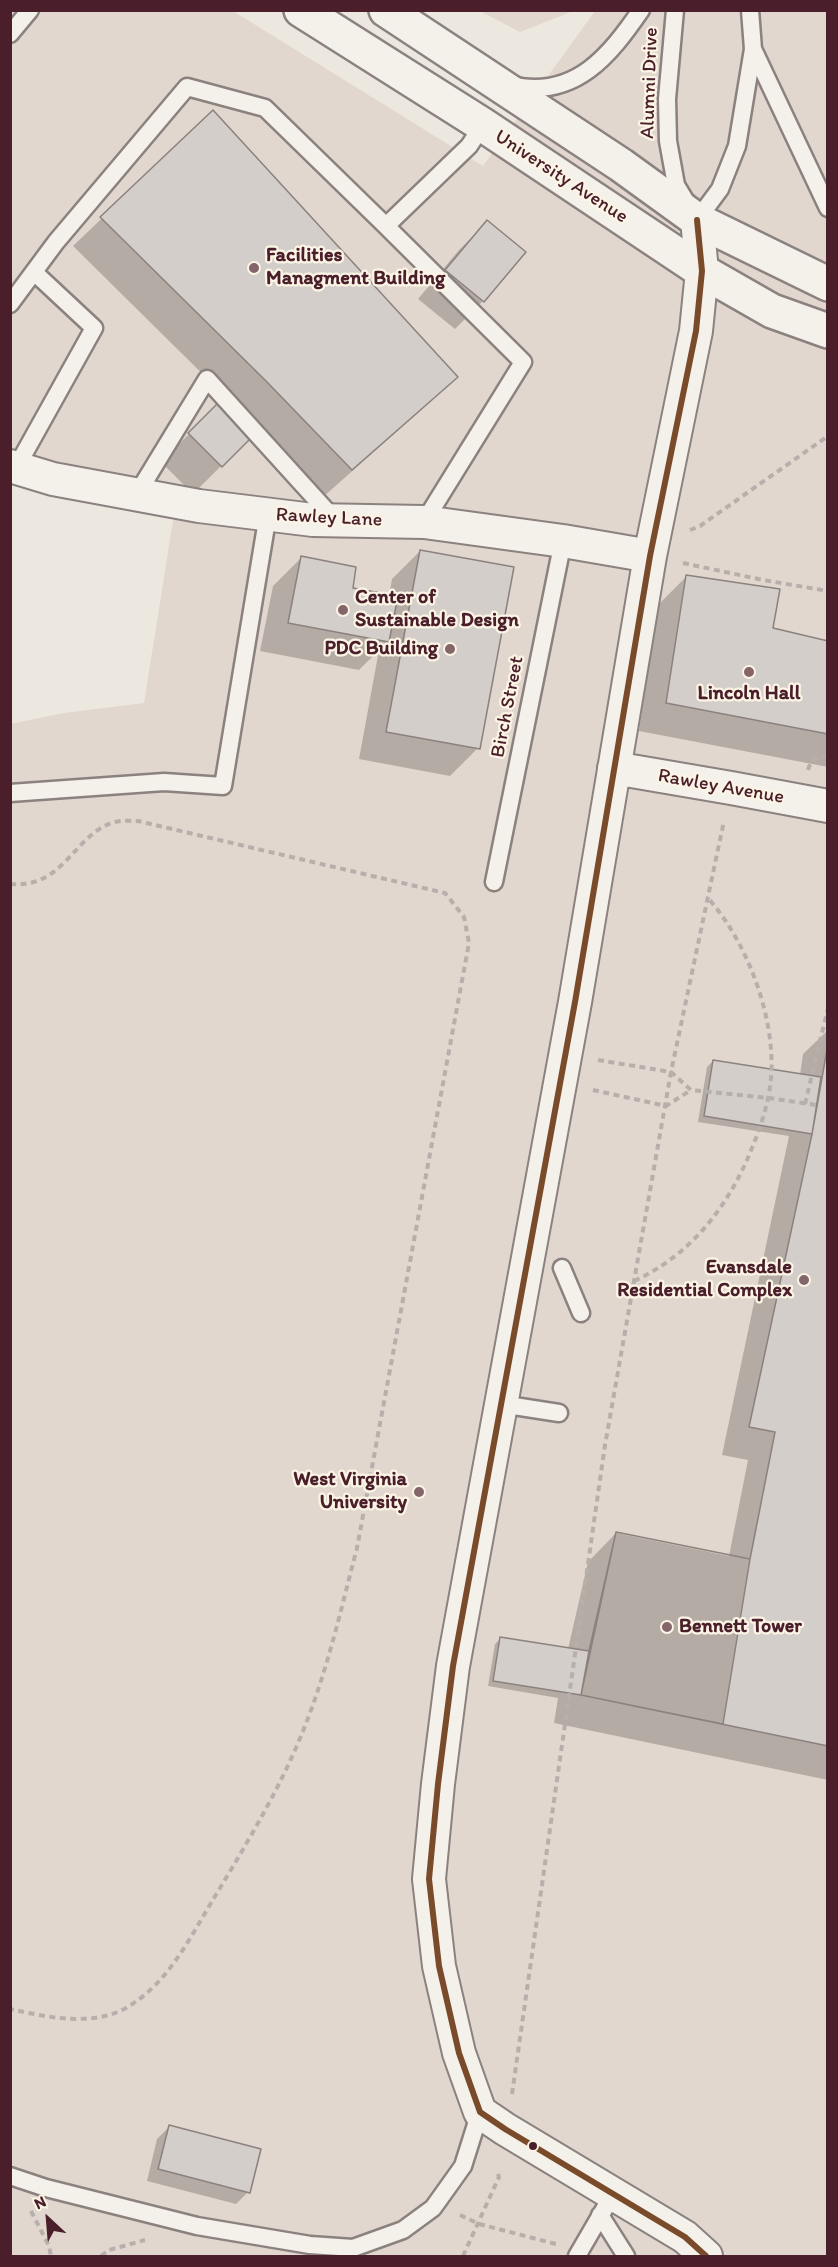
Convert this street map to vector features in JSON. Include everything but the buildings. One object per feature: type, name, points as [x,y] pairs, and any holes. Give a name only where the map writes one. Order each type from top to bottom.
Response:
[{"type":"street","name":"University Avenue","points":[[301,10],[483,125],[702,271],[772,311],[828,331]]},
{"type":"street","name":"University Avenue","points":[[386,10],[621,165],[697,220],[828,284]]},
{"type":"street","points":[[697,220],[702,271],[694,344],[663,559],[614,768],[575,1002],[453,1666],[429,1879],[439,1966],[459,2053],[480,2112],[607,2205],[685,2237],[706,2256]]},
{"type":"street","name":"Rawley Lane","points":[[13,467],[53,479],[137,495],[268,514],[334,520],[424,522],[563,541],[663,559]]},
{"type":"street","name":"Rawley Avenue","points":[[614,768],[828,807]]},
{"type":"lane","points":[[10,34],[30,10]]},
{"type":"lane","name":"Alumni Drive","points":[[498,83],[530,89],[555,87],[571,80],[588,70],[615,47],[641,10]]},
{"type":"lane","name":"Alumni Drive","points":[[675,10],[667,99],[668,141],[676,185],[697,220]]},
{"type":"lane","points":[[697,220],[720,189],[737,146],[753,49],[750,10]]},
{"type":"lane","points":[[753,49],[828,208]]},
{"type":"lane","points":[[10,304],[56,242],[187,87],[265,108],[523,362],[424,522]]},
{"type":"lane","points":[[386,226],[469,146],[483,125]]},
{"type":"lane","points":[[13,467],[94,328],[34,272]]},
{"type":"lane","points":[[137,495],[207,379],[334,520]]},
{"type":"lane","points":[[10,793],[164,782],[223,786],[268,514]]},
{"type":"lane","name":"Birch Street","points":[[494,882],[563,541]]},
{"type":"lane","points":[[562,1268],[581,1313]]},
{"type":"lane","points":[[501,1404],[559,1413]]},
{"type":"lane","points":[[10,2176],[46,2188],[197,2226],[310,2245],[353,2248],[403,2230],[433,2208],[464,2166],[480,2112]]},
{"type":"lane","points":[[571,2252],[607,2205]]},
{"type":"lane","points":[[607,2205],[626,2256]]},
{"type":"path","points":[[680,534],[700,526],[828,436]]},
{"type":"path","points":[[663,559],[828,591]]},
{"type":"path","points":[[512,2095],[605,1444],[671,1072],[725,816]]},
{"type":"path","points":[[10,884],[46,877],[67,861],[91,834],[115,822],[138,820],[445,893],[464,917],[469,942],[357,1548],[332,1643],[303,1731],[259,1822],[173,1966],[150,1991],[124,2009],[94,2018],[52,2018],[10,2009]]},
{"type":"path","points":[[633,1281],[654,1272],[675,1258],[716,1215],[732,1191],[746,1163],[769,1098],[771,1075],[769,1041],[755,976],[734,930],[707,897]]},
{"type":"path","points":[[805,1104],[828,1008]]},
{"type":"path","points":[[589,1058],[671,1072],[691,1090],[816,1105]]},
{"type":"path","points":[[583,1088],[666,1106],[691,1090]]},
{"type":"path","points":[[464,2256],[499,2177],[497,2171]]},
{"type":"path","points":[[28,2205],[49,2246],[51,2256]]},
{"type":"path","points":[[459,2215],[479,2224],[571,2252]]},
{"type":"path","points":[[101,2256],[109,2250],[151,2239]]},
{"type":"shaded area","points":[[480,10],[573,11],[520,32]]},
{"type":"shaded area","name":"West Virginia University","points":[[11,11],[233,11],[483,166],[595,11],[827,11],[827,2256],[11,2256],[10,724],[64,713],[144,703],[176,502],[11,458]]},
{"type":"shaded area","points":[[114,837],[443,916],[406,1099],[11,1006],[11,911],[90,928]]},
{"type":"shaded area","points":[[11,1028],[425,1125],[335,1536],[11,1463]]},
{"type":"shaded area","points":[[11,1486],[213,1533],[109,1967],[11,1944]]},
{"type":"shaded area","points":[[576,1832],[788,1870],[775,1948],[827,1958],[827,2152],[531,2095]]},
{"type":"transit line","points":[[697,220],[702,271],[696,331],[650,556],[575,1002],[453,1666],[429,1879],[439,1966],[459,2053],[480,2112],[685,2237],[706,2256]]},
{"type":"place","name":"Facilities Managment Building","points":[[254,268]]},
{"type":"place","name":"Center of Sustainable Design","points":[[343,610]]},
{"type":"place","name":"PDC Building","points":[[450,649]]},
{"type":"place","name":"Lincoln Hall","points":[[749,672]]},
{"type":"place","name":"Evansdale Residential Complex","points":[[804,1280]]},
{"type":"place","name":"West Virginia University","points":[[419,1492]]},
{"type":"place","name":"Bennett Tower","points":[[667,1627]]}]
